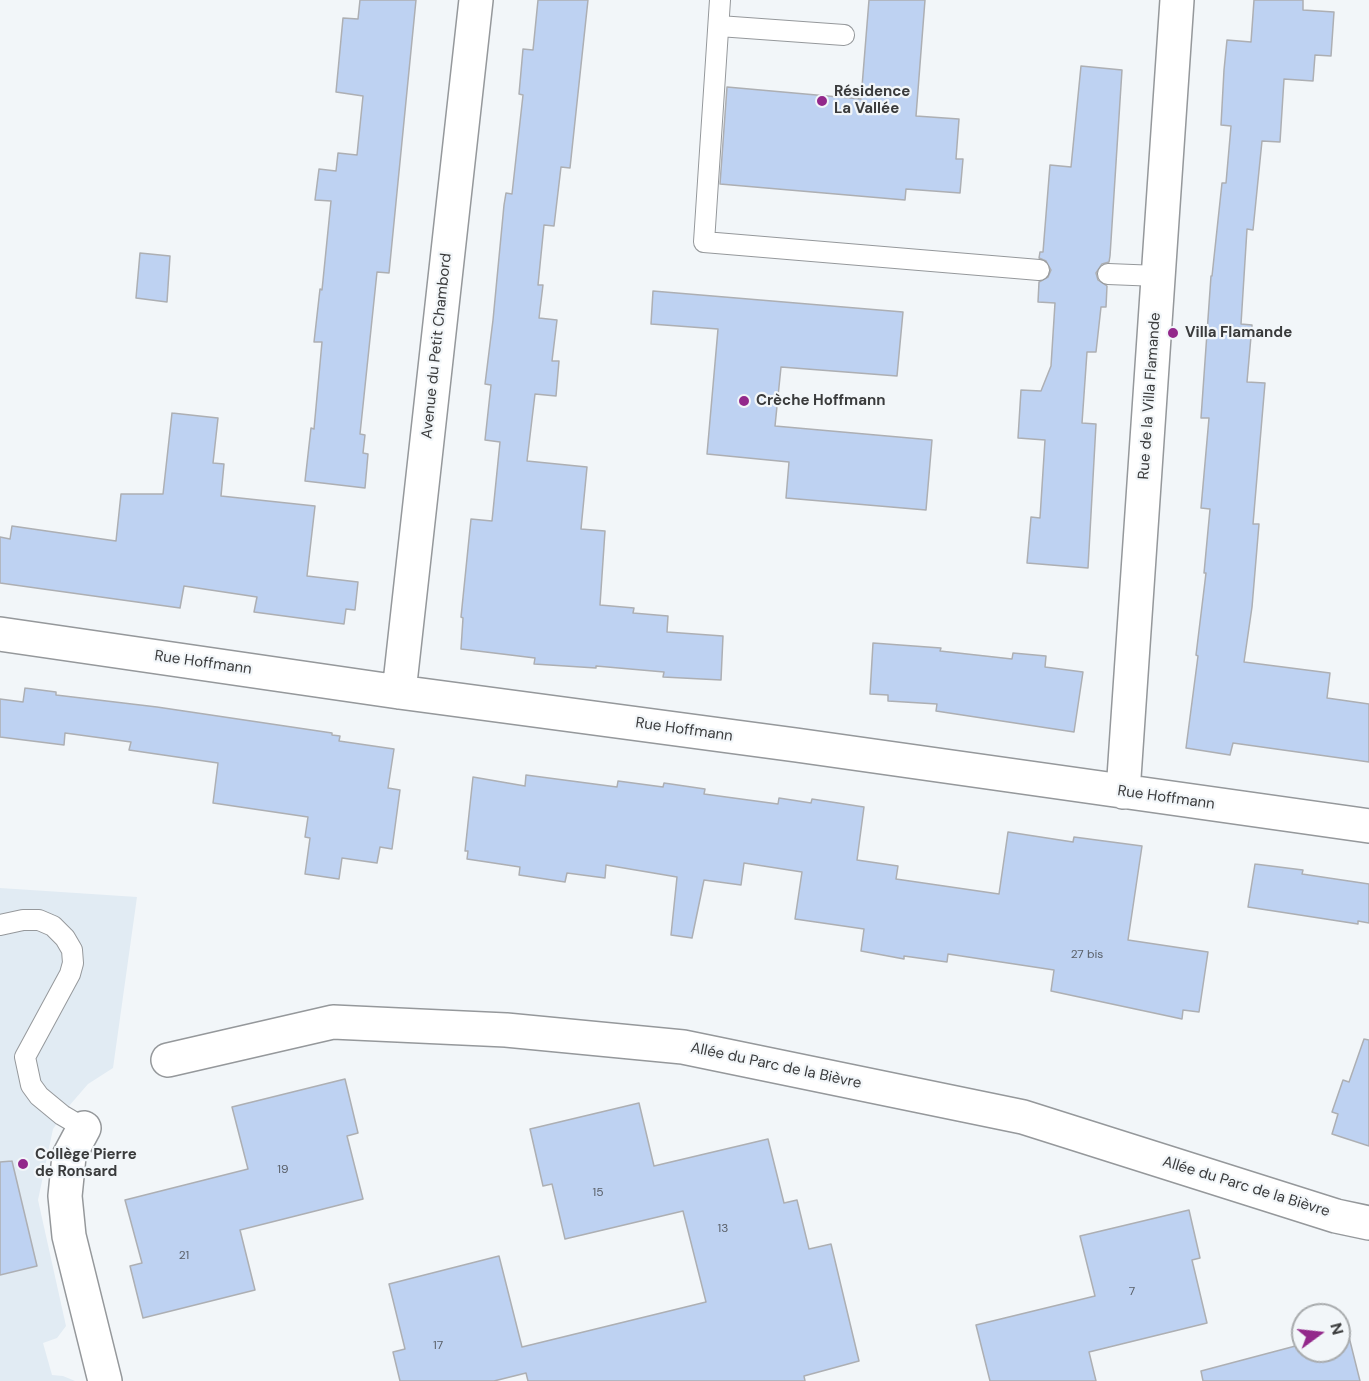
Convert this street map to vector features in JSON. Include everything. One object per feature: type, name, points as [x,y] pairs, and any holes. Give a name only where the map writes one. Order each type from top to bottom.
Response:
[{"type":"street","name":"Avenue du Petit Chambord","points":[[399,692],[476,0]]},
{"type":"street","name":"Rue de la Villa Flamande","points":[[1123,792],[1178,0]]},
{"type":"street","name":"Rue Hoffmann","points":[[0,634],[399,692],[1369,826]]},
{"type":"street","name":"Allée du Parc de la Bièvre","points":[[168,1060],[333,1022],[506,1030],[683,1047],[1023,1117],[1325,1212],[1369,1223]]},
{"type":"street","points":[[84,1128],[69,1156],[65,1196],[69,1236],[105,1381]]},
{"type":"lane","points":[[720,0],[704,242],[1039,270]]},
{"type":"lane","points":[[719,26],[844,35]]},
{"type":"lane","points":[[1108,274],[1158,276]]},
{"type":"lane","points":[[0,925],[23,920],[39,920],[53,926],[65,938],[72,950],[73,963],[70,974],[25,1058],[31,1085],[39,1096],[62,1115],[84,1128]]},
{"type":"shaded area","name":"Collège Pierre de Ronsard","points":[[0,888],[137,897],[113,1068],[88,1084],[53,1129],[38,1200],[66,1326],[57,1338],[43,1343],[52,1375],[63,1376],[75,1381],[0,1381]]},
{"type":"building","points":[[360,0],[416,0],[389,273],[377,272],[360,434],[365,435],[363,453],[368,454],[365,488],[305,481],[311,428],[314,429],[322,342],[314,342],[331,201],[315,200],[319,169],[336,171],[338,153],[357,155],[363,96],[336,92],[343,18],[358,19]]},
{"type":"building","points":[[538,0],[588,0],[570,168],[561,167],[554,226],[544,225],[538,285],[543,285],[539,318],[557,320],[552,361],[559,361],[556,396],[535,394],[527,461],[587,467],[581,529],[605,531],[600,605],[634,608],[633,613],[668,616],[667,632],[723,636],[721,680],[663,677],[664,672],[596,666],[596,668],[534,664],[535,658],[461,649],[463,618],[461,617],[471,519],[492,521],[500,442],[485,440],[491,385],[485,384],[504,205],[506,193],[512,194],[523,95],[519,94],[523,49],[533,50]]},
{"type":"building","name":"Résidence La Vallée","points":[[869,0],[925,0],[916,116],[959,119],[956,159],[963,159],[960,193],[906,189],[905,200],[720,184],[727,87],[861,99]]},
{"type":"building","points":[[1254,0],[1303,0],[1303,10],[1334,12],[1331,56],[1315,55],[1313,81],[1284,79],[1280,142],[1262,141],[1253,230],[1247,229],[1241,324],[1252,325],[1247,382],[1265,383],[1253,524],[1259,524],[1252,607],[1244,662],[1330,673],[1327,698],[1369,704],[1369,762],[1233,743],[1230,755],[1186,748],[1198,656],[1196,655],[1206,573],[1204,573],[1210,509],[1201,508],[1209,418],[1201,418],[1211,276],[1222,183],[1226,183],[1231,126],[1221,125],[1224,70],[1227,40],[1251,42]]},
{"type":"building","points":[[1081,66],[1122,70],[1110,256],[1109,262],[1102,264],[1096,273],[1098,280],[1107,286],[1106,307],[1101,307],[1096,352],[1087,352],[1082,423],[1096,424],[1088,568],[1027,563],[1031,517],[1040,518],[1045,440],[1018,438],[1021,390],[1041,391],[1051,366],[1055,303],[1038,302],[1039,282],[1048,277],[1051,270],[1046,261],[1039,258],[1040,252],[1043,252],[1050,165],[1071,167]]},
{"type":"building","points":[[140,253],[170,256],[167,302],[136,298]]},
{"type":"building","name":"Crèche Hoffmann","points":[[653,291],[903,312],[897,376],[781,367],[775,426],[932,440],[926,510],[786,498],[789,462],[707,454],[718,329],[651,324]]},
{"type":"building","points":[[172,413],[218,418],[213,463],[224,464],[221,496],[315,506],[307,576],[358,582],[355,610],[346,609],[344,624],[254,612],[257,597],[184,586],[180,608],[0,583],[0,537],[10,539],[12,526],[116,541],[121,494],[163,494]]},
{"type":"building","points":[[873,643],[941,648],[940,651],[1012,659],[1013,653],[1046,656],[1045,667],[1083,672],[1074,732],[936,711],[937,704],[888,701],[888,695],[870,694]]},
{"type":"building","points":[[25,688],[56,692],[56,695],[157,707],[332,733],[332,735],[340,736],[339,741],[394,749],[388,788],[400,790],[392,849],[380,847],[377,863],[342,858],[339,879],[305,874],[310,838],[305,837],[308,817],[213,803],[218,763],[129,750],[131,742],[65,733],[64,745],[0,737],[0,699],[23,702]]},
{"type":"building","points":[[526,775],[617,787],[618,781],[663,787],[664,783],[705,789],[704,794],[778,804],[779,798],[811,803],[812,799],[864,807],[857,860],[898,866],[896,879],[999,894],[1008,832],[1073,842],[1074,837],[1142,846],[1128,940],[1208,952],[1199,1012],[1183,1010],[1182,1019],[1051,991],[1054,970],[948,954],[947,962],[904,956],[904,959],[861,951],[864,929],[795,919],[802,872],[744,863],[741,885],[704,880],[692,938],[671,935],[677,877],[606,865],[605,878],[567,873],[565,882],[519,875],[520,867],[467,859],[468,851],[465,851],[473,777],[525,786]]},
{"type":"building","points":[[1255,864],[1303,870],[1302,874],[1369,884],[1369,923],[1358,921],[1358,924],[1248,907]]},
{"type":"building","points":[[1364,1039],[1369,1040],[1369,1146],[1332,1134],[1338,1114],[1332,1112],[1343,1080],[1349,1082]]},
{"type":"building","points":[[345,1079],[358,1133],[347,1136],[363,1199],[240,1230],[255,1290],[143,1318],[130,1266],[142,1263],[125,1200],[248,1169],[232,1107]]},
{"type":"building","points":[[639,1103],[654,1166],[768,1139],[784,1203],[797,1200],[809,1249],[831,1244],[859,1361],[804,1376],[805,1381],[528,1381],[526,1373],[494,1381],[400,1381],[393,1352],[405,1349],[389,1284],[499,1256],[522,1347],[706,1302],[683,1211],[565,1239],[552,1184],[543,1186],[530,1129]]},
{"type":"building","points":[[12,1161],[37,1266],[0,1275],[0,1162]]},
{"type":"building","points":[[1189,1210],[1200,1258],[1192,1260],[1207,1323],[1089,1352],[1096,1381],[990,1381],[976,1325],[1095,1296],[1080,1236]]},
{"type":"building","points":[[1351,1345],[1360,1381],[1203,1381],[1201,1371],[1291,1347],[1291,1363],[1351,1363]]},
{"type":"place","name":"Résidence La Vallée","points":[[822,101]]},
{"type":"place","name":"Villa Flamande","points":[[1173,333]]},
{"type":"place","name":"Crèche Hoffmann","points":[[744,401]]},
{"type":"place","name":"Collège Pierre de Ronsard","points":[[23,1164]]}]
